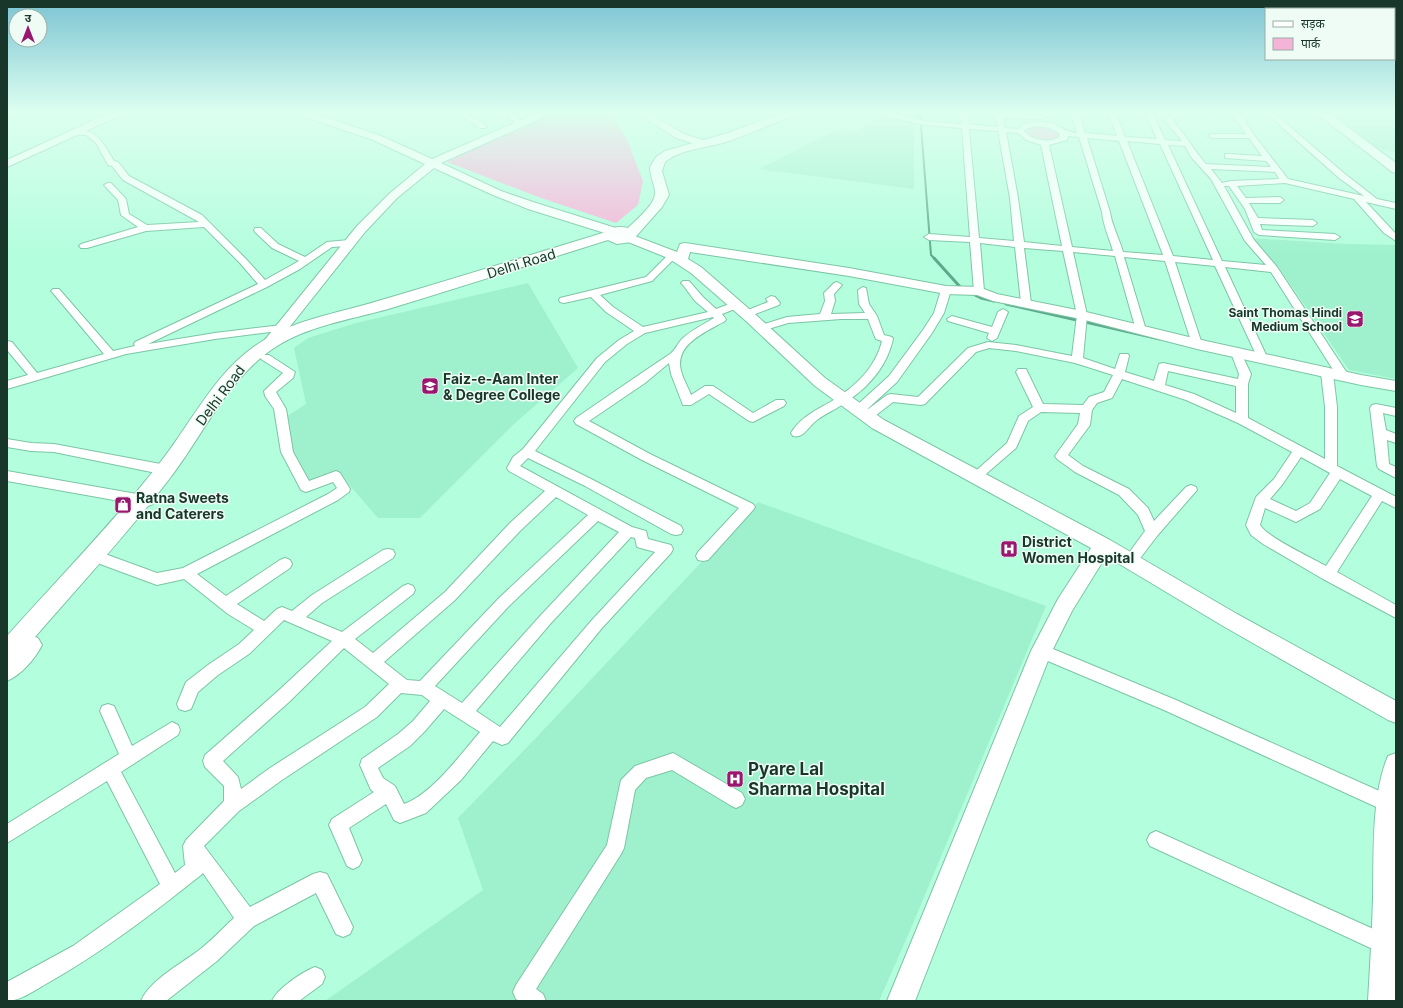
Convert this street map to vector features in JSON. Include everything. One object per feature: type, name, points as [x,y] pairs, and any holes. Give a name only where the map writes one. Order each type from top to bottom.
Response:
[{"type":"main road","name":"Delhi Road","points":[[7,652],[36,629],[105,560],[147,501],[166,470],[224,386],[241,365],[323,321],[621,235],[633,224],[652,197],[653,185],[649,175],[651,160]]},
{"type":"main road","points":[[147,501],[245,376],[271,349]]},
{"type":"main road","name":"Delhi Road","points":[[7,670],[36,629],[147,501]]},
{"type":"street","points":[[109,160],[111,163],[115,164],[126,178],[199,217],[243,261],[264,285]]},
{"type":"street","points":[[426,160],[497,193],[621,235],[677,258],[696,270],[820,382],[884,427],[1103,545],[1230,620],[1396,713]]},
{"type":"street","points":[[105,560],[157,579],[186,573],[334,497],[344,489],[336,476],[306,487],[287,452],[280,409],[270,391],[289,375],[289,372],[271,349],[282,328],[349,243],[393,196],[433,163],[440,160]]},
{"type":"street","points":[[968,160],[974,240],[975,291]]},
{"type":"street","points":[[1007,160],[1014,198],[1018,245],[1026,303]]},
{"type":"street","points":[[1048,160],[1082,319],[1077,360]]},
{"type":"street","points":[[1090,160],[1106,212],[1107,223],[1112,231],[1141,330]]},
{"type":"street","points":[[1130,160],[1170,259],[1197,344]]},
{"type":"street","points":[[1170,160],[1263,359]]},
{"type":"street","points":[[1200,160],[1218,184],[1250,241],[1274,270],[1343,376]]},
{"type":"street","points":[[1269,160],[1285,181]]},
{"type":"street","points":[[1324,160],[1342,176],[1396,214]]},
{"type":"street","points":[[1204,166],[1277,170]]},
{"type":"street","points":[[1218,184],[1285,181],[1396,206]]},
{"type":"street","points":[[1231,183],[1244,201],[1259,232],[1335,237]]},
{"type":"street","points":[[108,185],[122,200],[126,215],[145,228]]},
{"type":"street","points":[[1356,197],[1387,231],[1396,238]]},
{"type":"street","points":[[1244,201],[1280,200]]},
{"type":"street","points":[[1254,221],[1313,223]]},
{"type":"street","points":[[84,246],[145,228],[207,224]]},
{"type":"street","points":[[258,230],[275,246],[306,261]]},
{"type":"street","points":[[929,237],[974,240],[1274,270]]},
{"type":"street","points":[[125,351],[264,285],[306,261],[330,244],[349,243]]},
{"type":"street","points":[[564,300],[649,279],[677,258],[685,247],[849,272],[951,290],[975,291],[993,297],[1026,303],[1082,319],[1141,330],[1327,375],[1343,376],[1396,386]]},
{"type":"street","points":[[686,283],[699,299],[721,319],[700,330],[684,342],[674,356],[663,362],[641,380],[580,421],[646,457],[748,507],[703,556]]},
{"type":"street","points":[[824,318],[830,301],[829,293],[838,285]]},
{"type":"street","points":[[797,433],[803,423],[843,399],[865,380],[886,350],[888,339],[880,337],[872,316],[864,304],[863,290]]},
{"type":"street","points":[[863,413],[893,379],[928,331],[951,290]]},
{"type":"street","points":[[56,291],[111,355]]},
{"type":"street","points":[[593,294],[602,305],[641,331]]},
{"type":"street","points":[[185,704],[192,687],[244,648],[282,613],[344,638],[404,687],[424,688],[502,737],[597,624],[666,549],[642,543],[641,535],[628,531],[513,468],[517,460],[526,452],[601,360],[623,342],[641,331],[715,313],[741,310],[775,303],[771,299]]},
{"type":"street","points":[[988,345],[1003,312]]},
{"type":"street","points":[[762,328],[787,320],[841,316],[872,316]]},
{"type":"street","points":[[952,319],[995,331]]},
{"type":"street","points":[[7,385],[125,351],[215,336],[282,328]]},
{"type":"street","points":[[8,344],[36,377]]},
{"type":"street","points":[[863,413],[891,398],[921,400],[972,350],[988,345],[1016,348],[1077,360],[1190,397],[1242,420],[1396,503]]},
{"type":"street","points":[[1236,353],[1245,374],[1242,384],[1242,420]]},
{"type":"street","points":[[674,356],[675,370],[687,402],[709,389],[753,418],[780,403]]},
{"type":"street","points":[[1124,356],[1119,374],[1108,394],[1093,400],[1086,409],[1084,425],[1061,456],[1079,469],[1124,492],[1143,512],[1152,532]]},
{"type":"street","points":[[1159,387],[1163,366],[1242,384]]},
{"type":"street","points":[[1022,372],[1039,408]]},
{"type":"street","points":[[1261,500],[1296,517],[1315,506],[1334,470],[1331,407],[1327,375]]},
{"type":"street","points":[[976,477],[1012,445],[1024,419],[1039,408],[1086,409]]},
{"type":"street","points":[[1396,412],[1376,408],[1383,466],[1396,473]]},
{"type":"street","points":[[1380,432],[1396,439]]},
{"type":"street","points":[[7,443],[31,447],[54,448],[166,470]]},
{"type":"street","points":[[1299,451],[1278,482],[1261,500],[1253,525],[1256,531],[1268,540],[1396,612]]},
{"type":"street","points":[[526,452],[589,483],[676,530]]},
{"type":"street","points":[[7,476],[147,501]]},
{"type":"street","points":[[1130,561],[1152,532],[1191,490]]},
{"type":"street","points":[[374,662],[450,596],[515,527],[554,491]]},
{"type":"street","points":[[1328,574],[1380,494]]},
{"type":"street","points":[[424,688],[456,650],[525,579],[598,514]]},
{"type":"street","points":[[464,713],[546,619],[628,531]]},
{"type":"street","points":[[902,1001],[1041,651],[1065,605],[1103,545]]},
{"type":"street","points":[[294,618],[317,599],[388,554]]},
{"type":"street","points":[[226,604],[285,564]]},
{"type":"street","points":[[186,573],[226,604],[265,629]]},
{"type":"street","points":[[233,805],[232,783],[211,762],[283,697],[344,638],[408,590]]},
{"type":"street","points":[[1041,651],[1170,705],[1389,804]]},
{"type":"street","points":[[192,846],[233,805],[276,774],[371,712],[400,684]]},
{"type":"street","points":[[442,699],[419,726],[404,740],[368,765],[377,784],[390,792],[400,814],[420,806],[455,774],[492,730]]},
{"type":"street","points":[[108,711],[129,758]]},
{"type":"street","points":[[7,834],[172,730]]},
{"type":"street","points":[[536,1001],[523,992],[615,848],[628,786],[641,772],[672,761],[736,799]]},
{"type":"street","points":[[110,769],[172,887]]},
{"type":"street","points":[[1382,1001],[1384,944],[1391,878],[1387,814],[1395,774]]},
{"type":"street","points":[[353,860],[338,826],[390,792]]},
{"type":"street","points":[[1156,840],[1384,944]]},
{"type":"street","points":[[7,993],[24,985],[70,958],[145,908],[195,869],[192,846]]},
{"type":"street","points":[[192,846],[206,862],[247,919]]},
{"type":"street","points":[[151,1001],[165,988],[210,954],[247,919],[320,881],[344,927]]},
{"type":"street","points":[[282,1001],[315,977]]},
{"type":"shaded area","points":[[777,160],[914,160],[914,189],[759,169]]},
{"type":"shaded area","name":"Saint Thomas Hindi Medium School","points":[[1250,238],[1346,244],[1396,245],[1396,379],[1349,370],[1279,268]]},
{"type":"shaded area","name":"Faiz-e-Aam Inter & Degree College","points":[[528,283],[578,368],[514,424],[420,518],[378,518],[338,472],[308,484],[278,422],[306,404],[294,348],[308,338],[356,323]]},
{"type":"shaded area","name":"Pyare Lal Sharma Hospital","points":[[758,502],[1046,606],[879,1001],[325,1001],[483,890],[458,818],[534,740]]},
{"type":"green space","points":[[451,160],[635,160],[643,181],[638,205],[616,223],[541,198],[447,162]]},
{"type":"waterway","points":[[924,160],[931,255],[934,258]]},
{"type":"waterway","points":[[934,258],[962,289]]},
{"type":"waterway","points":[[971,293],[981,298],[994,301]]},
{"type":"waterway","points":[[1006,304],[1160,339]]},
{"type":"place","name":"Saint Thomas Hindi Medium School","points":[[1355,319]]},
{"type":"place","name":"Faiz-e-Aam Inter & Degree College","points":[[430,386]]},
{"type":"place","name":"Ratna Sweets and Caterers","points":[[123,505]]},
{"type":"place","name":"District Women Hospital","points":[[1009,549]]},
{"type":"place","name":"Pyare Lal Sharma Hospital","points":[[735,779]]}]
